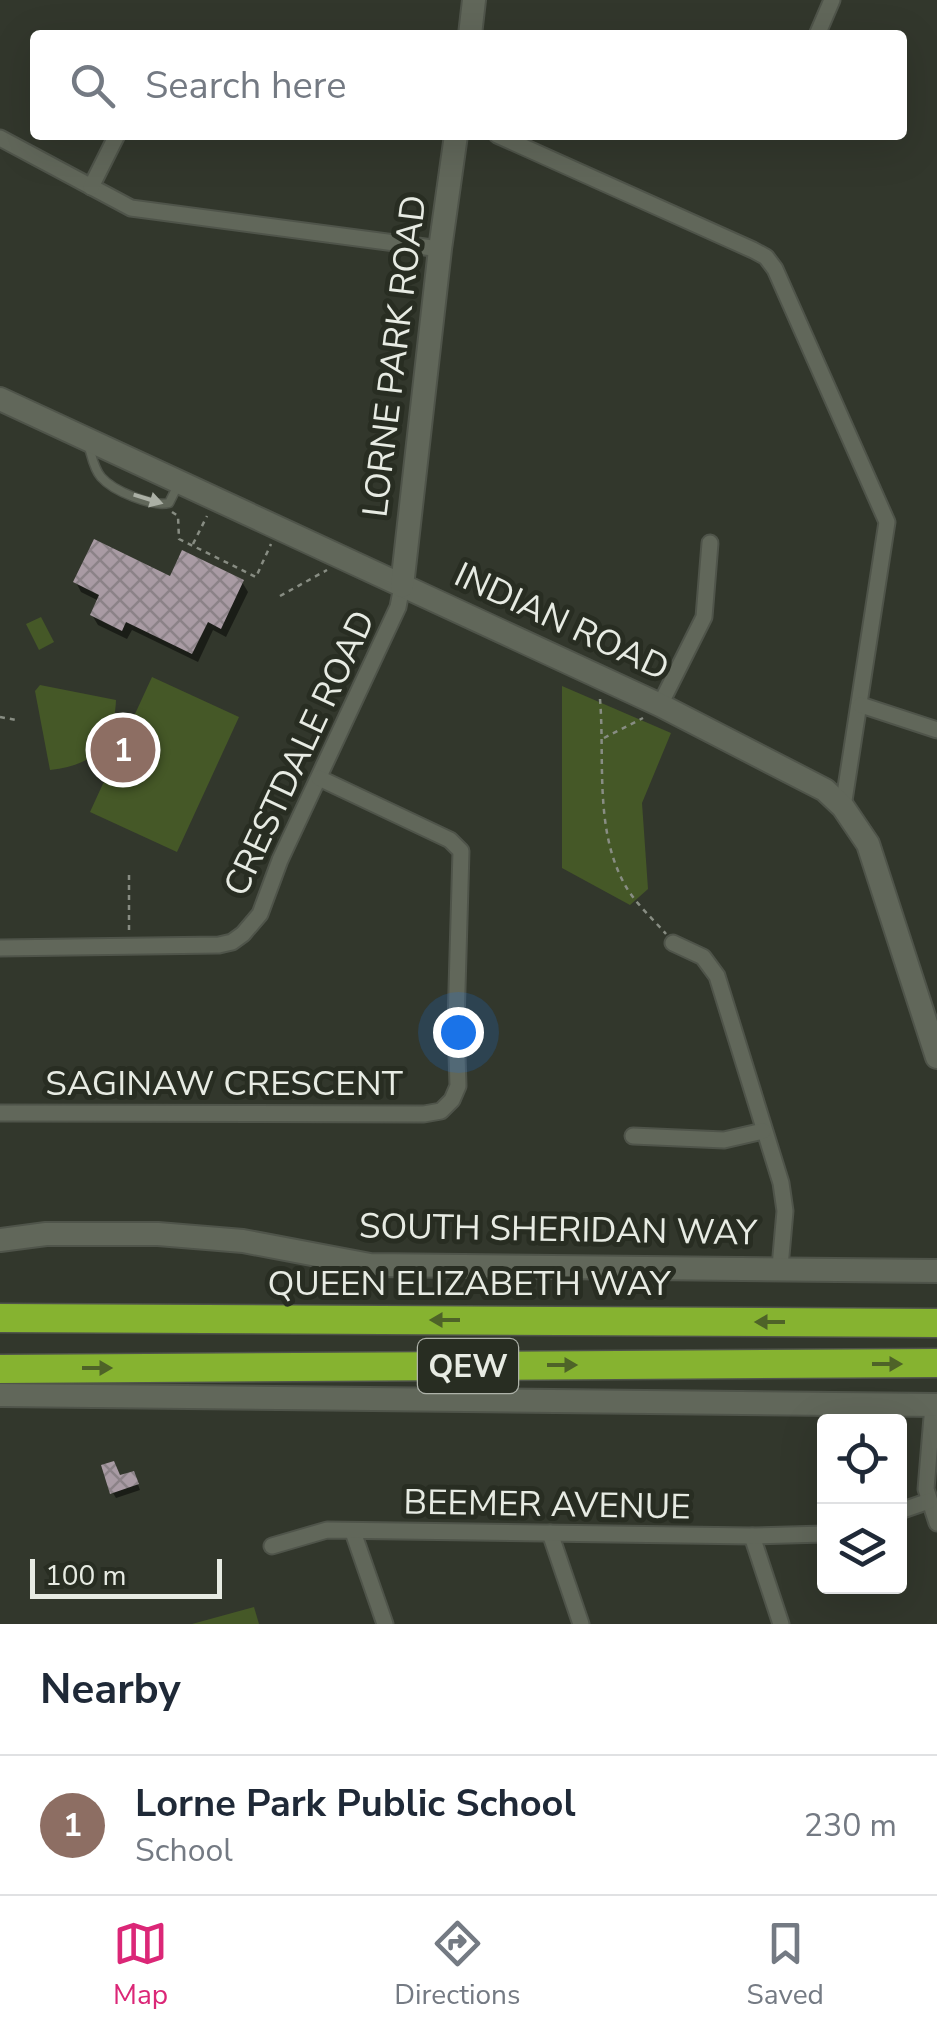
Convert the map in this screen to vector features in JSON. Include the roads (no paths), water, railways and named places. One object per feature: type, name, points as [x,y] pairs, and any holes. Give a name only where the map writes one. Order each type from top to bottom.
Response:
[{"type":"highway","name":"QUEEN ELIZABETH WAY","points":[[0,1318],[937,1323]]},
{"type":"highway","name":"QEW","points":[[0,1369],[937,1363]]},
{"type":"street","points":[[471,30],[474,0]]},
{"type":"street","points":[[819,30],[832,0]]},
{"type":"street","points":[[0,138],[130,208],[440,249]]},
{"type":"street","points":[[91,187],[114,140]]},
{"type":"street","name":"LORNE PARK ROAD","points":[[402,586],[455,140]]},
{"type":"street","points":[[508,140],[753,250],[766,257],[774,269],[887,522],[843,808]]},
{"type":"street","name":"INDIAN ROAD","points":[[0,399],[402,586],[651,712],[825,790],[868,844],[937,1057]]},
{"type":"street","points":[[651,712],[704,617],[710,543]]},
{"type":"street","name":"CRESTDALE ROAD","points":[[0,948],[219,945],[242,934],[260,914],[280,860],[398,607],[402,586]]},
{"type":"street","points":[[861,705],[937,730]]},
{"type":"street","name":"SAGINAW CRESCENT","points":[[0,1113],[424,1114],[440,1111],[452,1100],[458,1086],[460,851],[450,840],[319,778]]},
{"type":"street","points":[[674,942],[703,957],[717,976],[781,1183],[785,1211],[780,1268]]},
{"type":"street","points":[[633,1136],[738,1139],[763,1132]]},
{"type":"street","name":"SOUTH SHERIDAN WAY","points":[[0,1240],[46,1234],[158,1234],[243,1241],[370,1265],[937,1271]]},
{"type":"street","points":[[0,1395],[935,1405],[926,1489],[937,1522]]},
{"type":"street","points":[[907,1509],[930,1501]]},
{"type":"street","name":"BEEMER AVENUE","points":[[272,1546],[328,1530],[817,1534]]},
{"type":"street","points":[[353,1532],[384,1624]]},
{"type":"street","points":[[550,1532],[581,1624]]},
{"type":"street","points":[[752,1536],[781,1624]]},
{"type":"lane","points":[[85,438],[104,481],[160,505],[174,498],[180,480]]},
{"type":"place","name":"Lorne Park Public School","points":[[123,750]]}]
